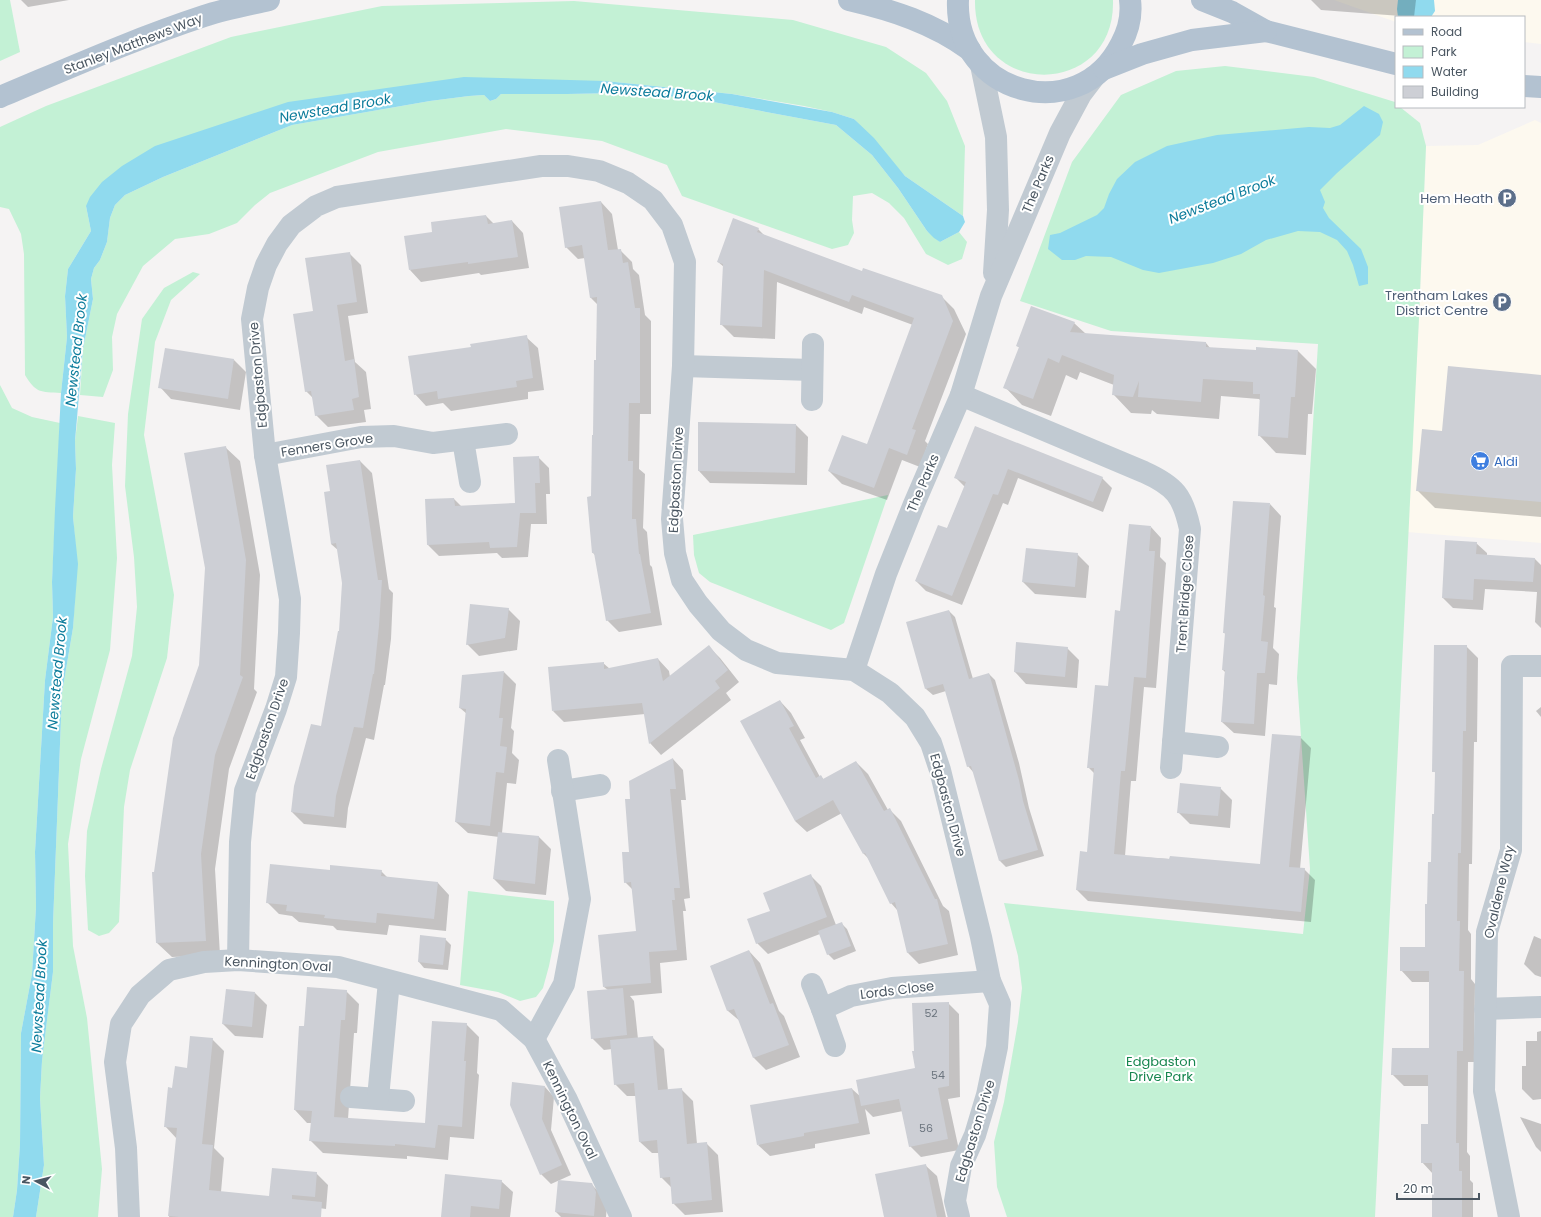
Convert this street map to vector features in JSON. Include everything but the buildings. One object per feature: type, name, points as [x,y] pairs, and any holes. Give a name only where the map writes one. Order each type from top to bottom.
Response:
[{"type":"main road","name":"Stanley Matthews Way","points":[[0,97],[73,66],[173,27],[205,16],[269,0]]},
{"type":"main road","points":[[849,0],[872,5],[917,20],[954,38],[1002,81],[1028,91],[1042,92],[1069,88],[1082,84],[1098,73],[1111,61],[1123,40],[1130,16],[1130,0]]},
{"type":"main road","points":[[958,0],[961,28],[975,57]]},
{"type":"main road","points":[[1202,0],[1232,12],[1266,31],[1395,64]]},
{"type":"main road","points":[[1098,73],[1142,54],[1192,40],[1266,31]]},
{"type":"main road","points":[[1525,86],[1541,87]]},
{"type":"street","name":"The Parks","points":[[975,57],[993,117],[998,160],[997,243],[991,296]]},
{"type":"street","name":"The Parks","points":[[854,670],[886,574],[914,504],[961,395],[991,296],[1060,133],[1081,94],[1098,73]]},
{"type":"street","name":"Edgbaston Drive","points":[[238,960],[240,842],[245,791],[276,709],[286,677],[289,633],[290,599],[265,455],[252,319],[258,288],[266,264],[277,244],[291,225],[316,206],[337,197],[541,166],[568,166],[598,171],[628,183],[653,200],[672,225],[685,262],[683,366],[672,519],[675,553],[682,580],[698,604],[721,631],[746,650],[777,663],[854,670],[890,693],[914,718],[931,743],[942,777],[981,937],[990,981],[1000,1004],[997,1047],[988,1095],[975,1135],[961,1166],[955,1200],[959,1217]]},
{"type":"street","points":[[812,400],[813,344]]},
{"type":"street","points":[[683,366],[812,370]]},
{"type":"street","name":"Trent Bridge Close","points":[[961,395],[1163,480],[1178,494],[1186,512],[1190,530],[1171,768]]},
{"type":"street","name":"Fenners Grove","points":[[265,455],[361,437],[394,436],[434,443],[507,434]]},
{"type":"street","points":[[463,440],[470,482]]},
{"type":"street","name":"Ovaldene Way","points":[[1509,1217],[1484,1091],[1487,932],[1511,850],[1512,666],[1541,666]]},
{"type":"street","points":[[1173,742],[1218,747]]},
{"type":"street","points":[[534,1039],[564,984],[580,899],[558,760]]},
{"type":"street","points":[[562,791],[600,785]]},
{"type":"street","name":"Kennington Oval","points":[[129,1217],[126,1148],[115,1062],[120,1024],[140,995],[169,970],[204,962],[238,960],[338,967],[501,1010],[534,1039],[567,1100],[621,1217]]},
{"type":"street","points":[[378,1098],[389,981]]},
{"type":"street","name":"Lords Close","points":[[822,1009],[851,996],[892,988],[990,981]]},
{"type":"street","points":[[812,984],[835,1046]]},
{"type":"street","points":[[1485,1009],[1541,1007]]},
{"type":"street","points":[[351,1097],[404,1101]]},
{"type":"shaded area","points":[[1334,0],[1541,0],[1541,44],[1525,42],[1525,16],[1395,16],[1395,22]]},
{"type":"shaded area","name":"Trentham Lakes District Centre","points":[[1535,120],[1541,123],[1541,543],[1407,532],[1419,318],[1426,146],[1478,145]]},
{"type":"green space","points":[[0,0],[10,0],[20,52],[0,61]]},
{"type":"green space","points":[[975,0],[1113,0],[1108,33],[1092,56],[1070,70],[1044,75],[1019,70],[996,56],[980,33]]},
{"type":"green space","points":[[574,1],[793,20],[886,47],[926,73],[947,101],[965,146],[963,216],[905,176],[854,119],[832,112],[804,106],[732,94],[605,81],[372,90],[86,206],[91,231],[68,269],[65,296],[67,337],[61,393],[43,392],[32,385],[29,381],[25,375],[24,254],[21,234],[9,209],[0,207],[0,127],[46,106],[231,37],[382,6]]},
{"type":"green space","name":"Edgbaston Drive Park","points":[[1225,66],[1314,77],[1395,102],[1395,108],[1401,108],[1420,123],[1426,146],[1375,1217],[1007,1217],[997,1187],[994,1142],[1004,1102],[1018,1022],[1022,988],[1018,956],[1004,903],[1303,934],[1310,869],[1297,678],[1318,344],[1111,331],[1020,301],[1072,162],[1121,95],[1176,71]]},
{"type":"green space","points":[[622,93],[692,98],[836,125],[872,155],[898,188],[927,231],[940,242],[959,232],[967,242],[962,259],[948,265],[926,254],[904,218],[889,203],[872,193],[853,196],[852,220],[854,233],[848,245],[832,249],[682,196],[667,165],[602,141],[506,129],[378,152],[270,193],[255,205],[237,223],[209,234],[175,239],[143,266],[117,314],[112,337],[113,370],[103,397],[80,395],[83,349],[93,299],[91,279],[94,268],[100,260],[107,242],[110,218],[115,205],[125,195],[163,177],[292,125],[430,101],[469,96],[484,95],[490,101],[496,99],[501,94]]},
{"type":"green space","points":[[193,272],[200,274],[171,300],[155,342],[144,435],[174,595],[167,658],[130,770],[124,807],[119,922],[109,933],[99,936],[88,930],[85,876],[87,831],[101,769],[132,656],[137,607],[134,557],[125,486],[128,414],[142,319],[164,288]]},
{"type":"green space","points":[[0,385],[12,408],[32,417],[60,423],[52,582],[53,617],[45,680],[35,852],[36,907],[32,974],[21,1033],[20,1144],[17,1190],[13,1217],[0,1217]]},
{"type":"green space","points":[[78,416],[115,423],[112,465],[117,558],[110,650],[81,759],[68,844],[73,946],[87,1018],[102,1169],[98,1217],[36,1217],[44,1165],[40,1098],[42,1061],[53,972],[53,924],[62,693],[73,628],[77,564],[73,517],[76,469],[75,441]]},
{"type":"green space","points":[[888,495],[844,623],[831,630],[710,582],[699,573],[694,555],[693,535]]},
{"type":"green space","points":[[468,891],[554,901],[554,941],[543,988],[536,997],[520,1001],[498,992],[460,985]]},
{"type":"water","points":[[1398,0],[1434,0],[1435,11],[1432,16],[1398,16]]},
{"type":"water","name":"Newstead Brook","points":[[464,77],[605,81],[732,94],[832,112],[854,119],[874,138],[905,176],[963,216],[965,222],[959,232],[940,242],[934,238],[927,231],[898,188],[872,155],[836,125],[692,98],[622,93],[501,94],[496,99],[490,101],[484,95],[469,96],[430,101],[292,125],[163,177],[125,195],[115,205],[110,218],[107,242],[100,260],[94,268],[91,279],[93,299],[83,349],[75,441],[76,469],[73,517],[78,564],[73,628],[62,693],[53,924],[53,972],[42,1061],[40,1098],[44,1165],[36,1217],[13,1217],[17,1190],[20,1144],[21,1033],[32,974],[36,907],[35,852],[45,680],[53,617],[52,582],[55,509],[61,393],[67,337],[65,296],[68,269],[91,231],[86,206],[90,197],[102,182],[122,166],[155,146],[288,102]]},
{"type":"water","name":"Newstead Brook","points":[[1364,106],[1379,114],[1383,122],[1380,135],[1320,190],[1325,202],[1323,208],[1329,218],[1361,249],[1368,267],[1368,284],[1359,286],[1347,251],[1337,240],[1320,232],[1298,231],[1266,240],[1241,254],[1213,263],[1159,273],[1143,270],[1111,257],[1086,256],[1075,260],[1062,260],[1048,249],[1050,235],[1060,233],[1097,215],[1104,208],[1117,179],[1135,162],[1167,146],[1217,135],[1309,127],[1330,128],[1340,125]]},
{"type":"place","name":"Hem Heath","points":[[1507,198]]},
{"type":"place","name":"Trentham Lakes District Centre","points":[[1502,302]]},
{"type":"place","name":"Aldi","points":[[1480,461]]}]
